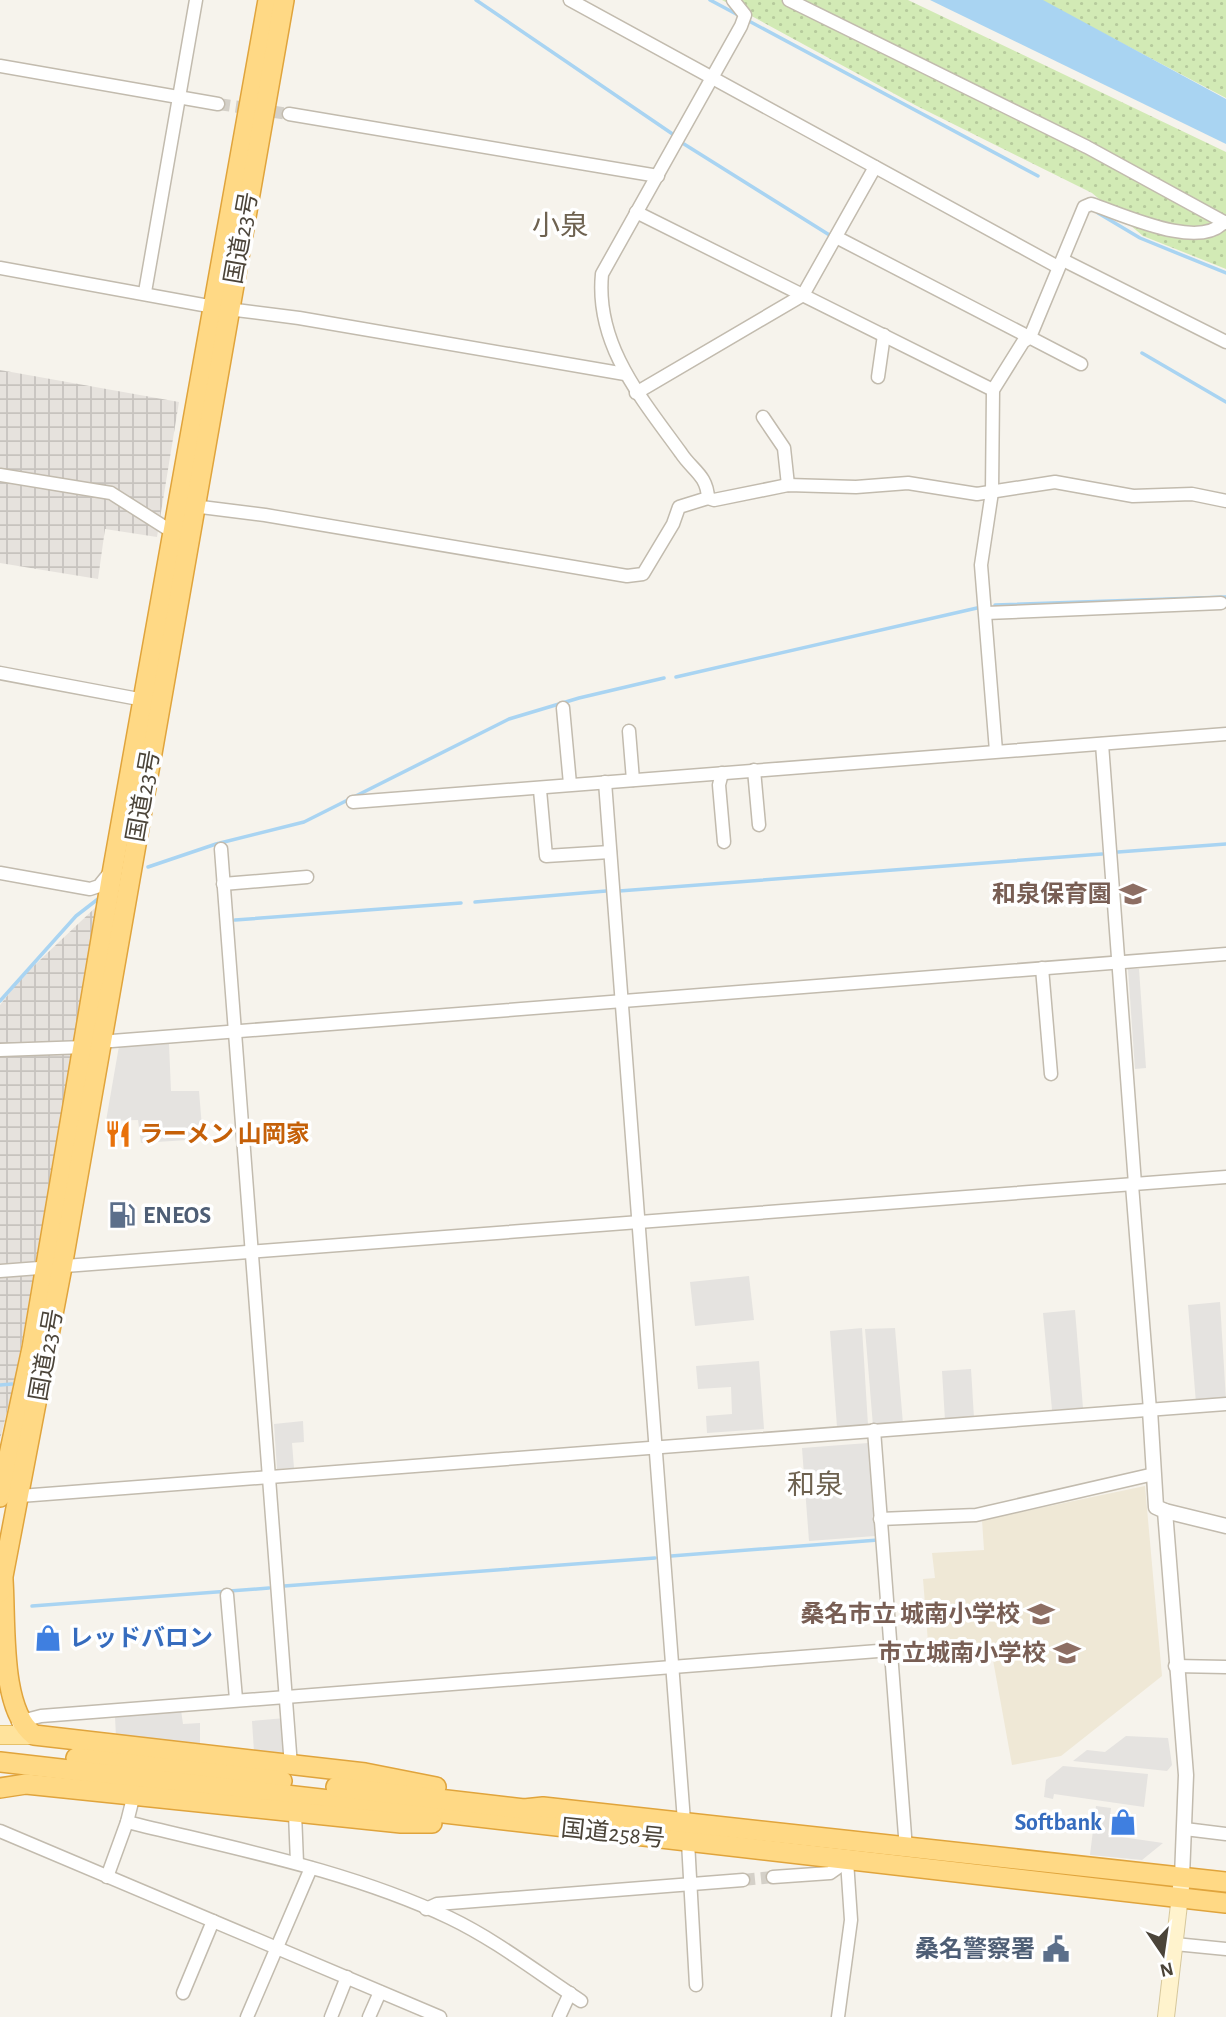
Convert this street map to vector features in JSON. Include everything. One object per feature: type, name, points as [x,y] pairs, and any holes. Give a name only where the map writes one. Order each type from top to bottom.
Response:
[{"type":"highway","name":"国道23号","points":[[18,1722],[7,1705],[0,1677],[5,1611],[2,1576],[20,1496],[54,1267],[92,1045],[193,506],[268,0]]},
{"type":"highway","name":"国道23号","points":[[92,1045],[113,868],[174,533],[284,0]]},
{"type":"highway","name":"国道23号","points":[[1,1485],[54,1267]]},
{"type":"highway","points":[[18,1722],[34,1735],[139,1753],[365,1773],[543,1807]]},
{"type":"highway","name":"国道258号","points":[[0,1750],[524,1809],[543,1807],[684,1821],[906,1849],[1226,1882]]},
{"type":"highway","name":"国道258号","points":[[0,1750],[493,1821],[1180,1900],[1226,1903]]},
{"type":"highway","points":[[0,1788],[26,1784],[135,1793],[401,1824],[493,1821]]},
{"type":"main road","points":[[0,1750],[34,1735]]},
{"type":"main road","points":[[1166,2017],[1182,1877]]},
{"type":"street","points":[[145,292],[196,0]]},
{"type":"street","points":[[569,0],[875,167],[1060,263],[1226,342]]},
{"type":"street","points":[[708,498],[702,474],[681,454],[625,374],[608,335],[600,288],[604,267],[745,18],[733,0]]},
{"type":"street","points":[[789,0],[1087,147],[1225,223],[1218,229],[1193,235],[1091,204],[1084,206],[1030,337],[1023,342],[993,390],[992,492],[981,565],[996,751]]},
{"type":"street","points":[[0,66],[218,104]]},
{"type":"street","points":[[289,114],[657,177]]},
{"type":"street","points":[[636,393],[803,295],[875,167]]},
{"type":"street","points":[[636,212],[993,390]]},
{"type":"street","points":[[836,237],[1081,364]]},
{"type":"street","points":[[0,268],[145,292],[221,308],[299,318],[625,374]]},
{"type":"street","points":[[878,377],[884,335]]},
{"type":"street","points":[[763,417],[784,448],[788,485]]},
{"type":"street","points":[[0,475],[111,493],[174,533]]},
{"type":"street","points":[[193,506],[278,517],[634,577],[648,569],[673,524],[679,507],[708,498],[714,500],[788,485],[856,487],[908,483],[966,493],[992,492],[1055,482],[1133,496],[1192,494],[1226,501]]},
{"type":"street","points":[[986,612],[1221,603]]},
{"type":"street","points":[[0,673],[145,700]]},
{"type":"street","points":[[564,708],[570,784]]},
{"type":"street","points":[[629,731],[633,780]]},
{"type":"street","points":[[354,802],[532,787],[540,790],[570,784],[1226,734]]},
{"type":"street","points":[[1102,744],[1156,1507],[1226,1526]]},
{"type":"street","points":[[754,770],[759,825]]},
{"type":"street","points":[[722,773],[719,785],[724,842]]},
{"type":"street","points":[[605,782],[684,1821]]},
{"type":"street","points":[[540,790],[546,856],[610,852]]},
{"type":"street","points":[[220,849],[291,1766]]},
{"type":"street","points":[[0,873],[90,889],[99,886],[113,868]]},
{"type":"street","points":[[223,884],[307,877]]},
{"type":"street","points":[[0,1050],[92,1045],[234,1031],[1226,954]]},
{"type":"street","points":[[1042,968],[1051,1074]]},
{"type":"street","points":[[0,1271],[1226,1177]]},
{"type":"street","points":[[20,1496],[1226,1404]]},
{"type":"street","points":[[874,1430],[906,1849]]},
{"type":"street","points":[[880,1519],[976,1515],[1154,1474]]},
{"type":"street","points":[[1165,1511],[1175,1666],[1186,1775],[1182,1877]]},
{"type":"street","points":[[228,1595],[236,1699]]},
{"type":"street","points":[[18,1722],[41,1716],[236,1699],[891,1650]]},
{"type":"street","points":[[1175,1666],[1226,1667]]},
{"type":"street","points":[[107,1877],[135,1793]]},
{"type":"street","points":[[295,1813],[297,1863]]},
{"type":"street","points":[[127,1822],[297,1863],[426,1909],[476,1933],[576,1997],[559,2017]]},
{"type":"street","points":[[1185,1829],[1226,1834]]},
{"type":"street","points":[[0,1831],[347,1977],[380,1992],[410,2011],[440,2017]]},
{"type":"street","points":[[688,1842],[696,1985]]},
{"type":"street","points":[[773,1877],[830,1873],[847,1861]]},
{"type":"street","points":[[838,2017],[851,1920],[847,1861]]},
{"type":"street","points":[[247,2017],[311,1868]]},
{"type":"street","points":[[426,1909],[438,1904],[743,1880]]},
{"type":"street","points":[[183,1993],[213,1921]]},
{"type":"street","points":[[1175,1944],[1226,1950]]},
{"type":"street","points":[[331,2017],[347,1977]]},
{"type":"street","points":[[369,2017],[380,1992]]},
{"type":"shaded area","points":[[0,370],[179,402],[157,537],[105,529],[98,579],[0,563]]},
{"type":"shaded area","points":[[98,905],[17,1370],[0,1440],[0,1005],[21,978]]},
{"type":"shaded area","points":[[1128,969],[1139,969],[1146,1068],[1135,1069]]},
{"type":"shaded area","points":[[169,1044],[171,1091],[199,1091],[203,1139],[141,1143],[138,1120],[106,1121],[119,1046]]},
{"type":"shaded area","points":[[749,1276],[754,1320],[695,1326],[690,1282]]},
{"type":"shaded area","points":[[1220,1302],[1226,1400],[1196,1403],[1188,1305]]},
{"type":"shaded area","points":[[1075,1310],[1083,1408],[1052,1410],[1043,1313]]},
{"type":"shaded area","points":[[862,1328],[868,1425],[837,1427],[830,1331]]},
{"type":"shaded area","points":[[895,1328],[903,1424],[873,1426],[865,1329]]},
{"type":"shaded area","points":[[759,1361],[764,1429],[707,1433],[706,1416],[732,1414],[731,1387],[698,1389],[696,1366]]},
{"type":"shaded area","points":[[971,1369],[974,1418],[945,1420],[942,1371]]},
{"type":"shaded area","points":[[303,1421],[304,1442],[292,1443],[294,1468],[277,1469],[274,1424]]},
{"type":"shaded area","points":[[868,1443],[875,1536],[809,1541],[802,1448]]},
{"type":"shaded area","name":"桑名市立 城南小学校","points":[[1145,1486],[1162,1676],[1061,1756],[1012,1765],[991,1649],[929,1655],[923,1579],[935,1578],[932,1553],[984,1550],[982,1520]]},
{"type":"shaded area","points":[[181,1710],[183,1724],[200,1723],[200,1746],[116,1737],[115,1717]]},
{"type":"shaded area","points":[[285,1718],[289,1757],[254,1752],[252,1721]]},
{"type":"shaded area","points":[[1126,1736],[1168,1738],[1172,1765],[1167,1771],[1073,1761],[1087,1750],[1105,1752]]},
{"type":"shaded area","points":[[1063,1766],[1148,1774],[1144,1807],[1054,1794],[1053,1799],[1044,1797],[1046,1780]]},
{"type":"shaded area","points":[[1096,1806],[1111,1808],[1108,1835],[1163,1843],[1142,1860],[1090,1855]]},
{"type":"green space","points":[[722,0],[908,0],[1226,152],[1226,269],[1143,236],[1092,193],[915,105]]},
{"type":"green space","points":[[1043,0],[1226,0],[1226,98],[1042,1]]},
{"type":"water","points":[[930,0],[1043,0],[1226,99],[1226,144]]},
{"type":"waterway","points":[[476,0],[674,135]]},
{"type":"waterway","points":[[710,0],[740,16]]},
{"type":"waterway","points":[[747,20],[1038,176]]},
{"type":"waterway","points":[[684,144],[831,236]]},
{"type":"waterway","points":[[1098,213],[1140,238],[1226,273]]},
{"type":"waterway","points":[[1142,353],[1226,402]]},
{"type":"waterway","points":[[995,605],[1226,597]]},
{"type":"waterway","points":[[676,677],[977,608]]},
{"type":"waterway","points":[[148,867],[216,844],[304,822],[509,719],[579,698],[664,678]]},
{"type":"waterway","points":[[1118,852],[1226,844]]},
{"type":"waterway","points":[[619,891],[1102,854]]},
{"type":"waterway","points":[[475,902],[606,891]]},
{"type":"waterway","points":[[0,1001],[76,916],[98,899]]},
{"type":"waterway","points":[[235,920],[461,903]]},
{"type":"waterway","points":[[0,1385],[12,1384]]},
{"type":"waterway","points":[[671,1556],[878,1540]]},
{"type":"waterway","points":[[284,1586],[655,1558]]},
{"type":"waterway","points":[[32,1606],[269,1588]]},
{"type":"tunnel","points":[[218,104],[289,114]]},
{"type":"tunnel","points":[[743,1880],[773,1877]]},
{"type":"place","name":"和泉保育園","points":[[1133,894]]},
{"type":"place","name":"ラーメン 山岡家","points":[[118,1134]]},
{"type":"place","name":"ENEOS","points":[[122,1215]]},
{"type":"place","name":"桑名市立 城南小学校","points":[[1041,1614]]},
{"type":"place","name":"レッドバロン","points":[[48,1638]]},
{"type":"place","name":"市立城南小学校","points":[[1067,1653]]},
{"type":"place","name":"Softbank","points":[[1123,1822]]},
{"type":"place","name":"桑名警察署","points":[[1056,1949]]},
{"type":"district","name":"小泉","points":[[560,225]]},
{"type":"district","name":"和泉","points":[[815,1484]]}]
